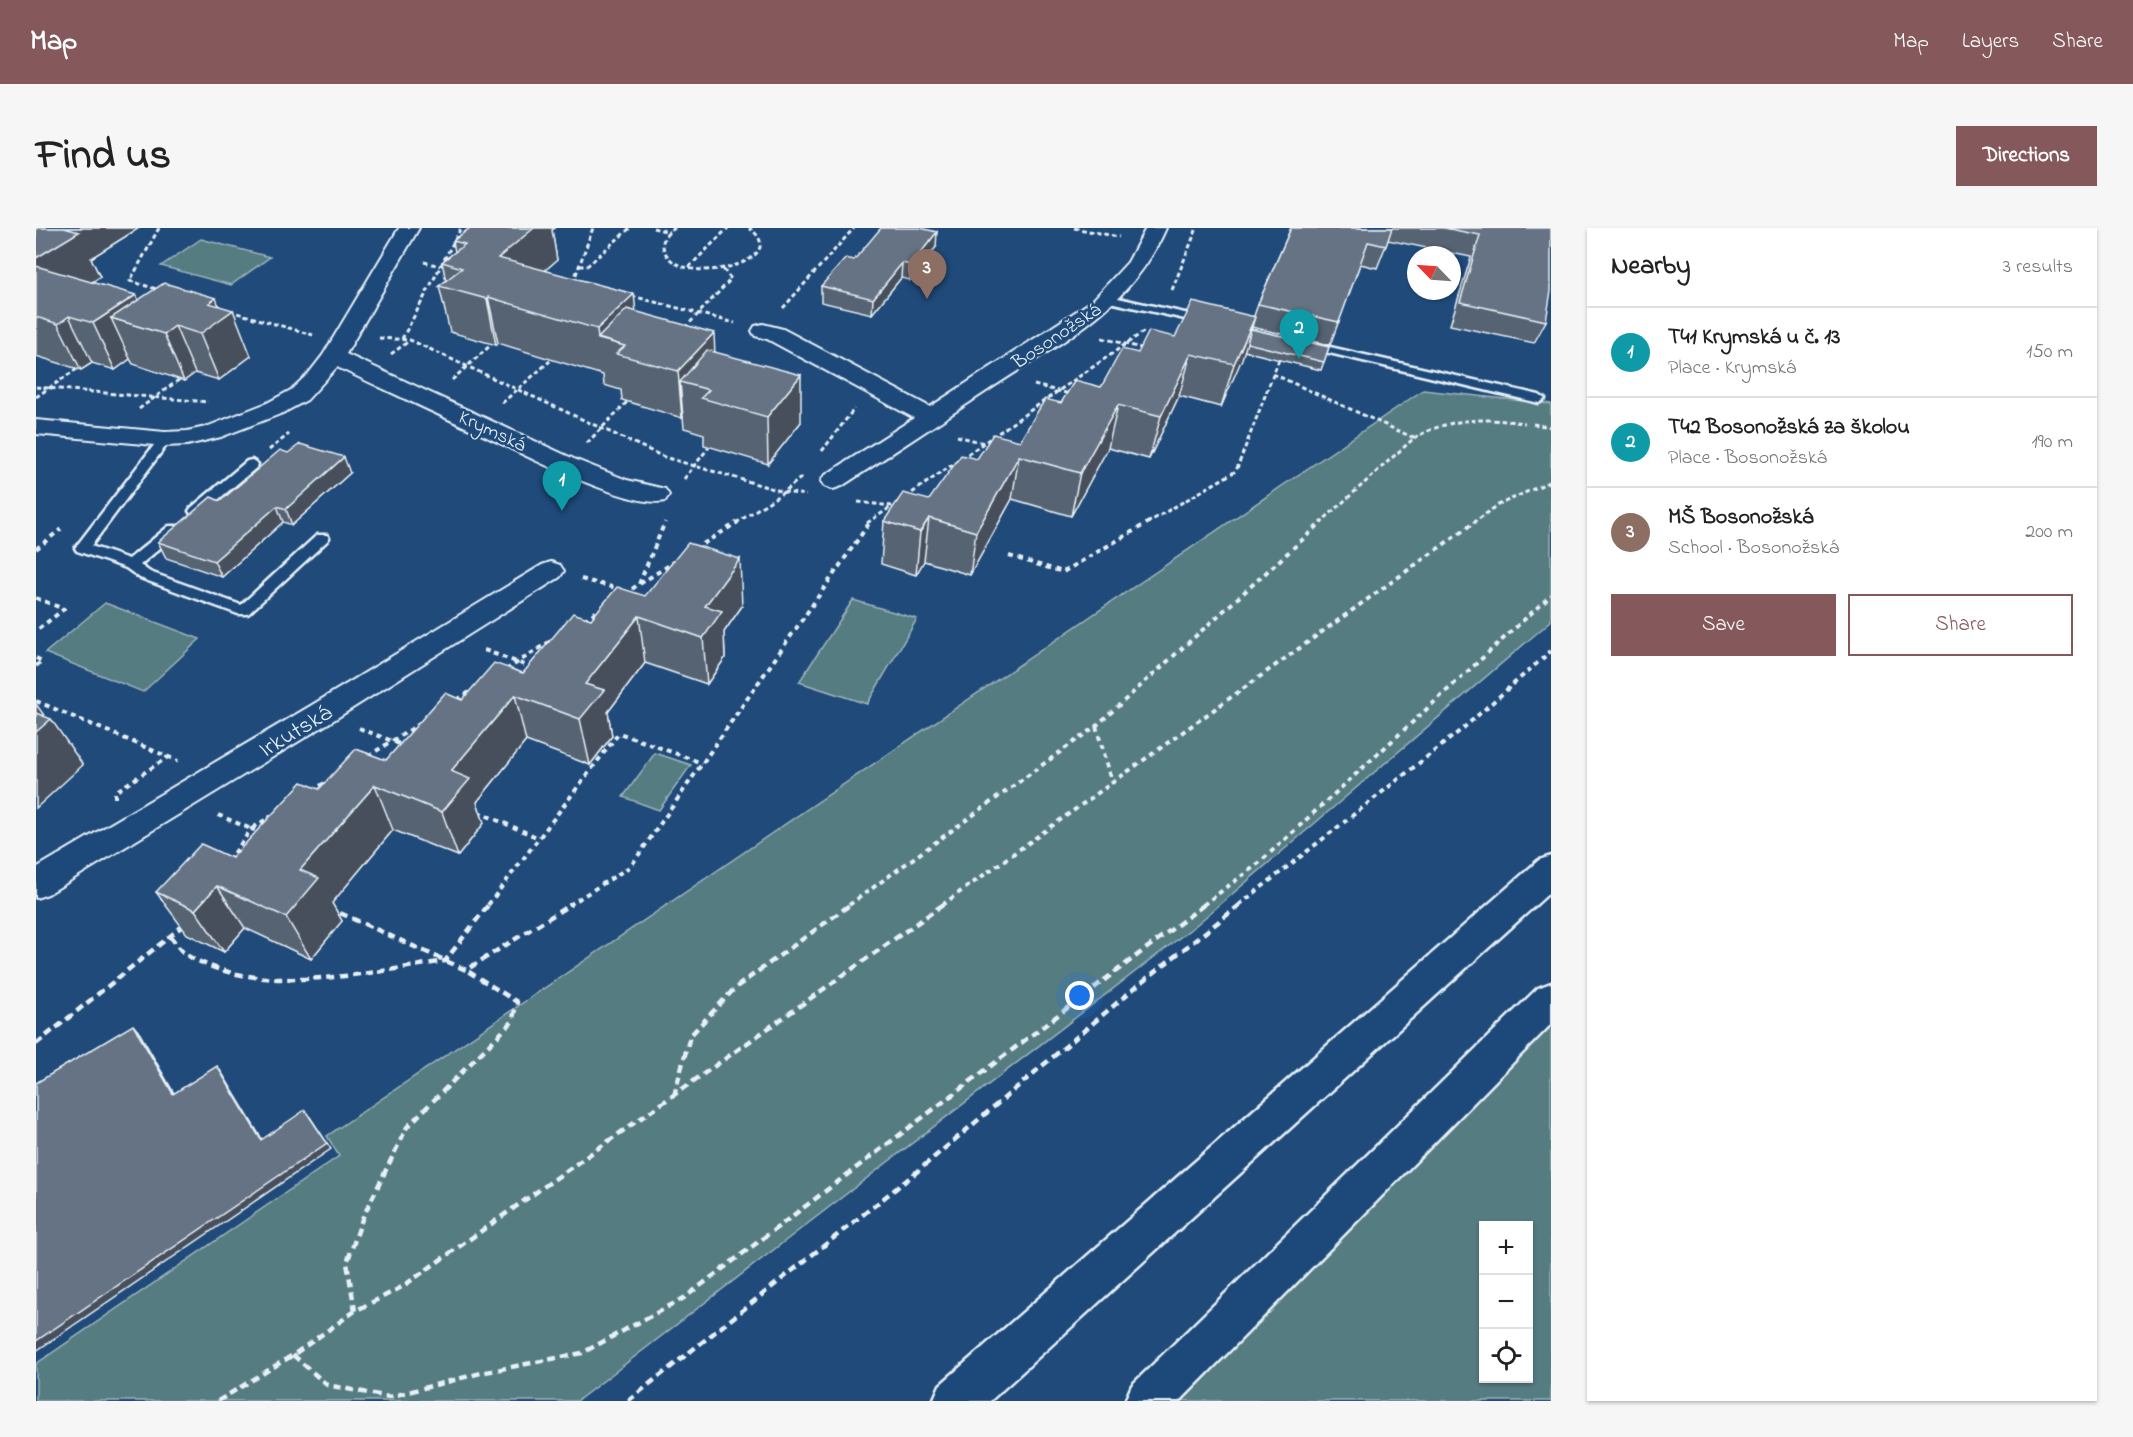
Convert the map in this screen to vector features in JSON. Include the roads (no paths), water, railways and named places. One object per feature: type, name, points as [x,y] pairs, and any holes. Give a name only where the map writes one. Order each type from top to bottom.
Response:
[{"type":"highway","points":[[956,1401],[1551,870]]},
{"type":"highway","points":[[1148,1401],[1551,999]]},
{"type":"street","points":[[36,427],[165,439],[213,432],[275,408],[299,395],[318,378],[328,347],[394,255],[409,228]]},
{"type":"street","name":"Bosonožská","points":[[833,481],[1067,329],[1109,299],[1132,272],[1150,244],[1156,228]]},
{"type":"street","points":[[763,331],[775,334],[924,421]]},
{"type":"street","name":"Krymská","points":[[328,347],[429,400],[565,464],[619,486],[656,495]]},
{"type":"street","name":"Irkutská","points":[[36,884],[322,713],[551,571]]},
{"type":"lane","points":[[1109,299],[1220,324]]},
{"type":"lane","points":[[1287,340],[1539,399]]},
{"type":"lane","points":[[165,439],[82,548],[131,565],[145,575],[243,611],[322,538]]},
{"type":"lane","points":[[131,565],[252,464]]},
{"type":"place","name":"MŠ Bosonožská","points":[[927,299]]},
{"type":"place","name":"T42 Bosonožská za školou","points":[[1299,359]]},
{"type":"place","name":"T41 Krymská u č. 13","points":[[562,511]]}]
